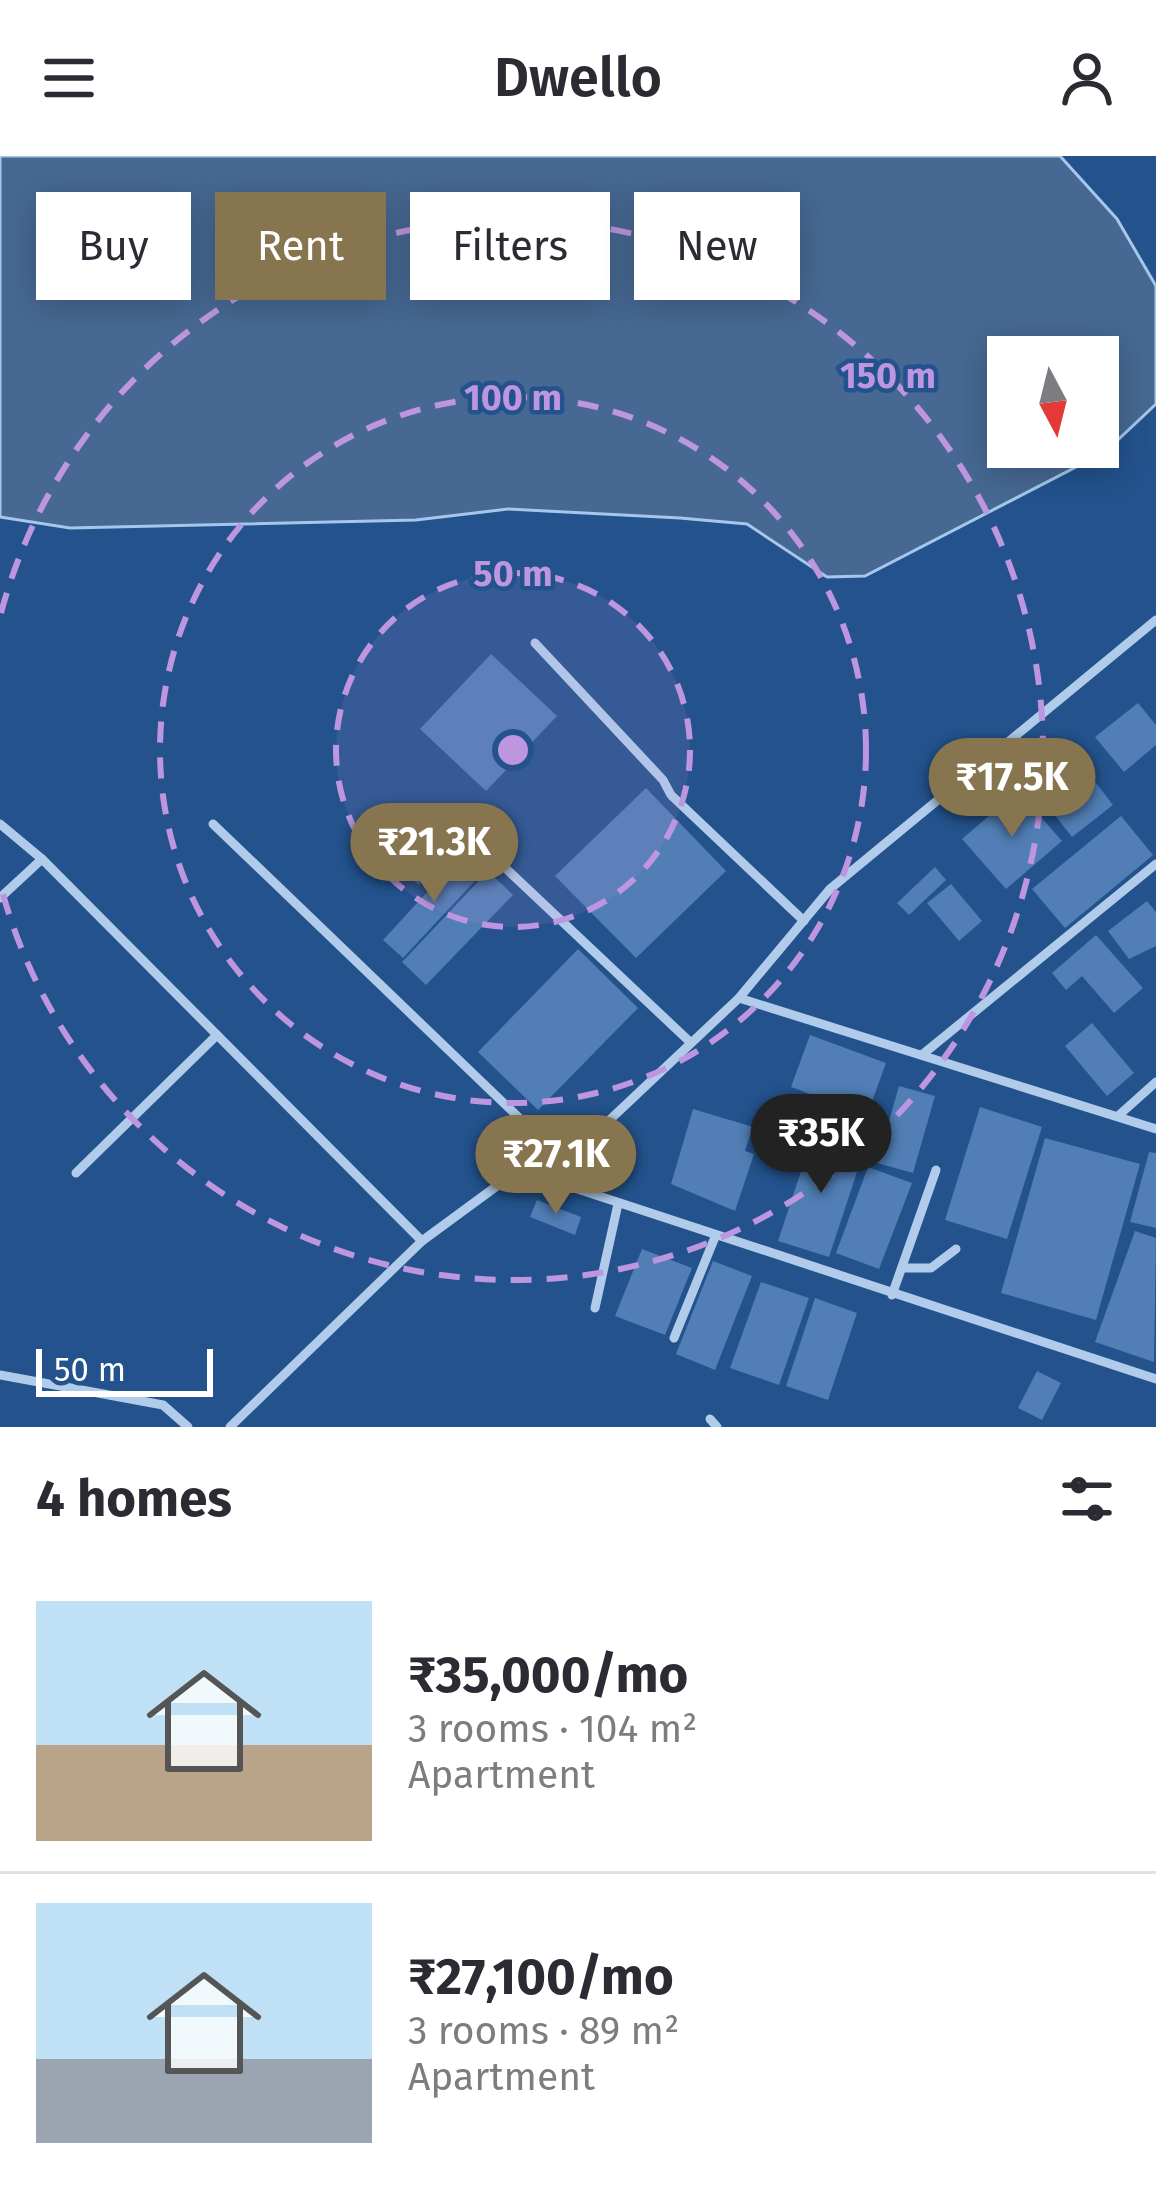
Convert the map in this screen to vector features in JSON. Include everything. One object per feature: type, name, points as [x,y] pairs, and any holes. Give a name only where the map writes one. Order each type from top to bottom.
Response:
[{"type":"lane","points":[[547,1179],[739,998],[830,889],[1156,620]]},
{"type":"lane","points":[[535,643],[671,795],[804,921]]},
{"type":"lane","points":[[446,812],[690,1042]]},
{"type":"lane","points":[[0,824],[42,859],[422,1241]]},
{"type":"lane","points":[[213,824],[563,1160]]},
{"type":"lane","points":[[0,898],[42,859]]},
{"type":"lane","points":[[922,1054],[1156,864]]},
{"type":"lane","points":[[739,998],[1156,1129]]},
{"type":"lane","points":[[76,1173],[217,1035]]},
{"type":"lane","points":[[1118,1116],[1156,1082]]},
{"type":"lane","points":[[892,1294],[936,1170]]},
{"type":"lane","points":[[230,1427],[422,1241],[505,1180],[547,1179],[1156,1379]]},
{"type":"lane","points":[[595,1308],[618,1204]]},
{"type":"lane","points":[[674,1338],[715,1237]]},
{"type":"lane","points":[[902,1268],[931,1268],[956,1249]]},
{"type":"lane","points":[[0,1375],[163,1405],[188,1427]]},
{"type":"water","points":[[0,156],[1060,156],[1117,219],[1156,286],[1156,404],[1119,439],[1119,336],[987,336],[987,468],[1074,468],[865,576],[827,577],[747,524],[680,518],[508,509],[416,520],[70,528],[0,517]]},
{"type":"building","points":[[491,654],[557,716],[486,791],[420,729]]},
{"type":"building","points":[[1138,703],[1156,725],[1156,745],[1124,772],[1095,737]]},
{"type":"building","points":[[1068,747],[1113,805],[1072,837],[1027,779]]},
{"type":"building","points":[[646,788],[726,871],[636,958],[555,876]]},
{"type":"building","points":[[1018,791],[1062,841],[1006,889],[962,839]]},
{"type":"building","points":[[431,815],[459,838],[419,885],[391,861]]},
{"type":"building","points":[[1121,816],[1153,855],[1065,928],[1032,889]]},
{"type":"building","points":[[465,851],[485,870],[403,958],[383,940]]},
{"type":"building","points":[[935,867],[946,880],[909,915],[897,903]]},
{"type":"building","points":[[488,871],[513,895],[426,985],[402,962]]},
{"type":"building","points":[[951,884],[982,921],[959,941],[927,903]]},
{"type":"building","points":[[1147,901],[1156,912],[1156,946],[1129,959],[1108,931]]},
{"type":"building","points":[[1096,935],[1143,988],[1114,1013],[1082,976],[1066,990],[1052,973]]},
{"type":"building","points":[[578,949],[638,1008],[538,1110],[478,1052]]},
{"type":"building","points":[[1092,1023],[1134,1073],[1107,1096],[1065,1046]]},
{"type":"building","points":[[810,1035],[886,1063],[867,1115],[791,1087]]},
{"type":"building","points":[[899,1086],[935,1096],[913,1173],[877,1163]]},
{"type":"building","points":[[980,1107],[1042,1127],[1007,1239],[945,1220]]},
{"type":"building","points":[[693,1109],[760,1129],[757,1137],[750,1135],[745,1151],[754,1154],[735,1211],[671,1184]]},
{"type":"building","points":[[813,1135],[864,1151],[829,1257],[778,1241]]},
{"type":"building","points":[[1045,1138],[1140,1164],[1096,1320],[1001,1293]]},
{"type":"building","points":[[1149,1152],[1156,1153],[1156,1228],[1130,1222]]},
{"type":"building","points":[[868,1167],[912,1183],[879,1269],[836,1253]]},
{"type":"building","points":[[537,1200],[581,1217],[575,1235],[530,1217]]},
{"type":"building","points":[[1135,1231],[1156,1238],[1154,1362],[1095,1342]]},
{"type":"building","points":[[642,1249],[692,1268],[665,1335],[615,1316]]},
{"type":"building","points":[[713,1261],[752,1276],[715,1370],[676,1354]]},
{"type":"building","points":[[761,1282],[809,1298],[779,1385],[730,1368]]},
{"type":"building","points":[[815,1298],[857,1313],[828,1400],[786,1386]]},
{"type":"building","points":[[1037,1371],[1061,1383],[1042,1420],[1018,1408]]}]
